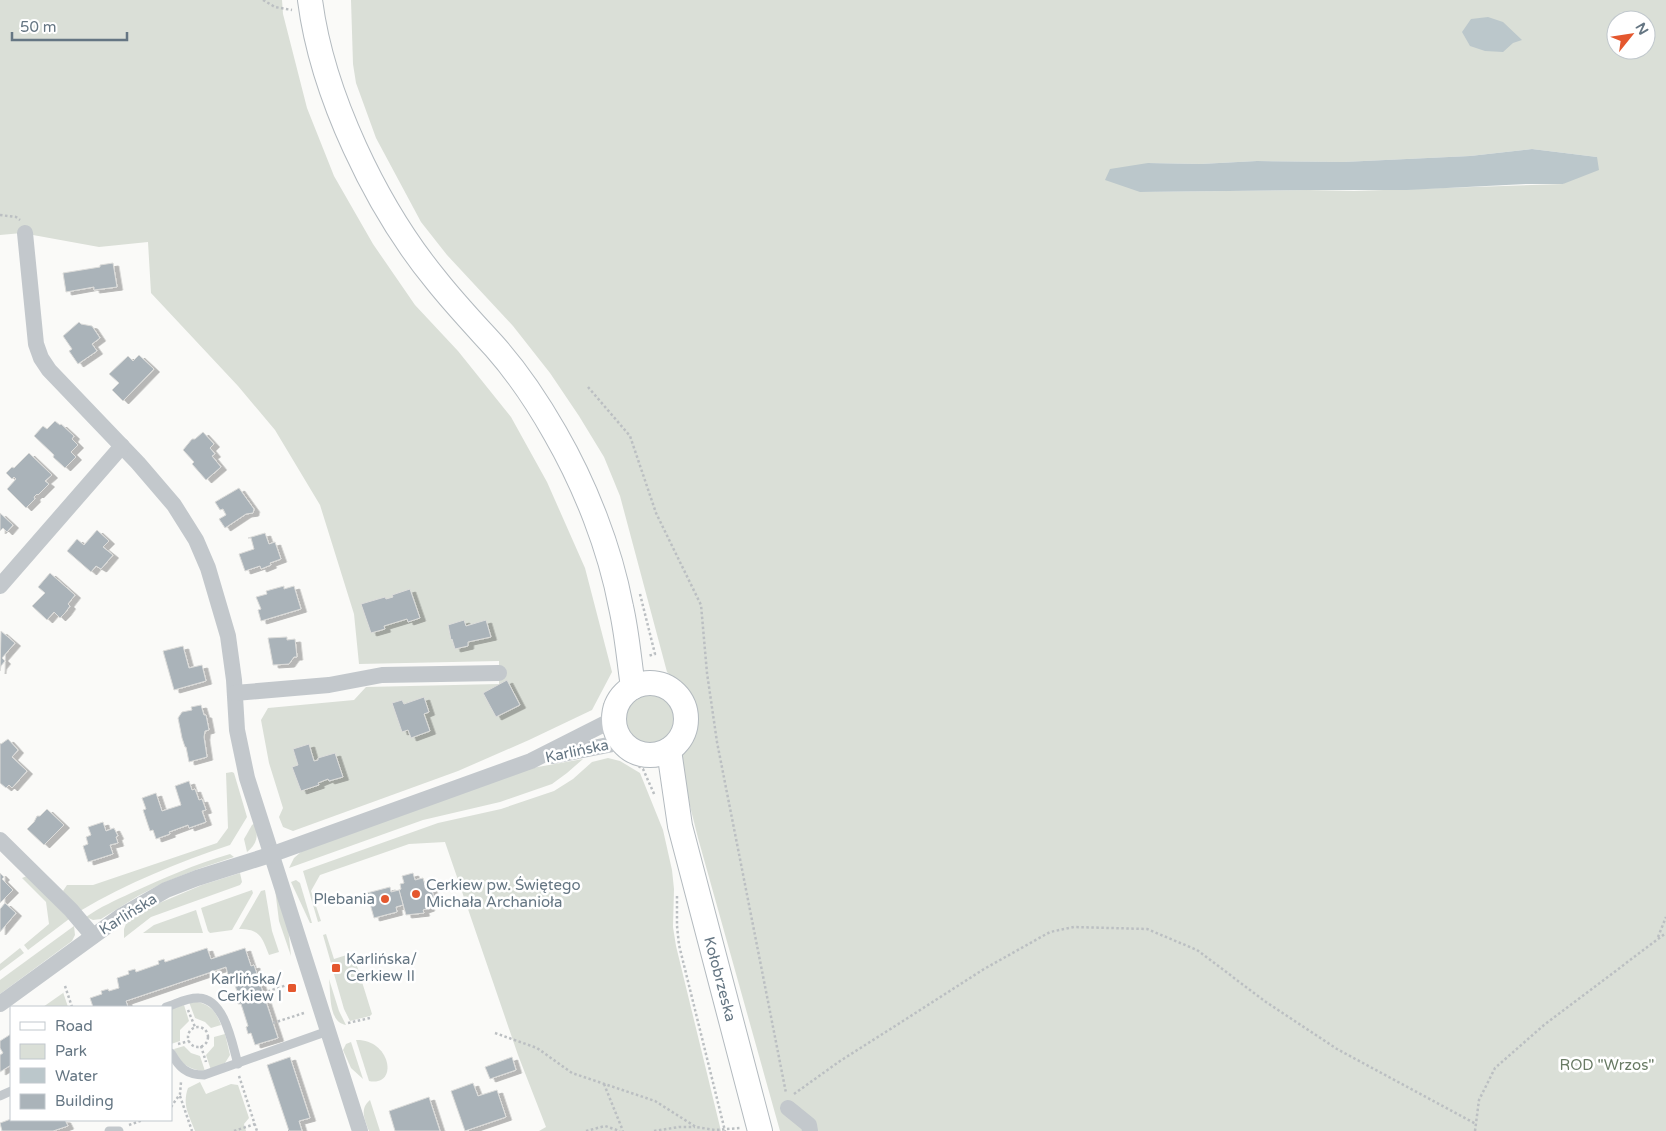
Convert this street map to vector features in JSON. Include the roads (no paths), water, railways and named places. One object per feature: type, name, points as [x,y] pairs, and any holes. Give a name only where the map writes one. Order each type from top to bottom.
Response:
[{"type":"main road","points":[[303,5],[348,131],[370,178],[403,237],[511,367],[555,433],[573,468],[598,526],[644,685]]},
{"type":"main road","points":[[644,685],[664,686],[673,691],[680,698],[686,716],[684,731],[677,744],[659,753],[621,749],[614,719],[622,697],[644,685]]},
{"type":"main road","name":"Kołobrzeska","points":[[659,753],[759,1127]]},
{"type":"street","points":[[25,233],[36,344],[41,358],[56,378],[122,446],[178,510],[190,529],[208,568],[225,623],[231,654],[237,730],[242,760],[360,1131]]},
{"type":"street","points":[[0,586],[122,446]]},
{"type":"street","points":[[235,693],[329,685],[382,675],[499,673]]},
{"type":"street","name":"Karlińska","points":[[0,1004],[121,916],[166,890],[187,881],[273,854],[531,761],[614,719]]},
{"type":"street","name":"Karlińska","points":[[531,761],[621,749]]},
{"type":"street","points":[[0,840],[71,910],[92,936]]},
{"type":"street","points":[[788,1108],[809,1125],[810,1131]]},
{"type":"lane","points":[[169,1006],[194,998],[205,999],[219,1008],[224,1018],[237,1064]]},
{"type":"lane","points":[[173,1057],[183,1070],[198,1075],[208,1074],[328,1031]]},
{"type":"lane","points":[[109,1131],[121,1131]]},
{"type":"water","points":[[1488,17],[1503,22],[1522,40],[1513,43],[1503,52],[1485,51],[1470,46],[1462,32],[1471,19]]},
{"type":"water","points":[[1532,149],[1597,157],[1599,170],[1563,184],[1407,190],[1140,192],[1105,180],[1110,169],[1148,163],[1343,162],[1470,156]]},
{"type":"place","name":"Cerkiew pw. Świętego Michała Archanioła","points":[[416,894]]},
{"type":"place","name":"Plebania","points":[[385,899]]},
{"type":"place","name":"Karlińska/ Cerkiew II","points":[[336,968]]},
{"type":"place","name":"Karlińska/ Cerkiew I","points":[[292,988]]},
{"type":"park label","name":"ROD \"Wrzos\"","points":[[1607,1065]]}]
